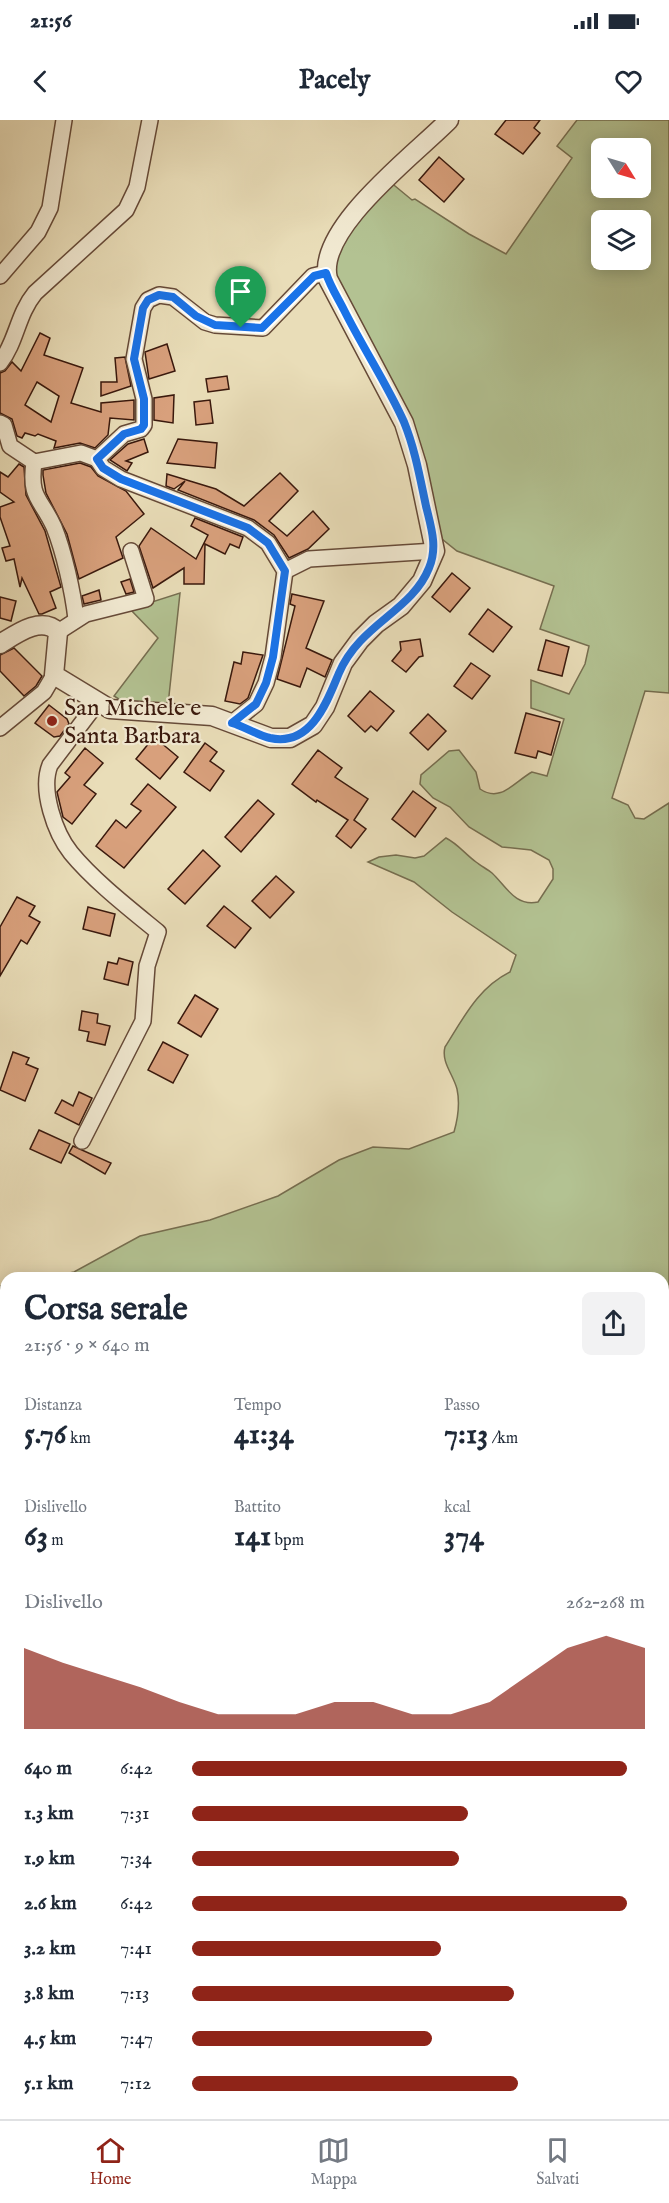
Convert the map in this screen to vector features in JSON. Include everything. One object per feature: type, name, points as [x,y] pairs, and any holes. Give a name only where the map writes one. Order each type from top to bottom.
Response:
[{"type":"street","points":[[0,276],[38,232],[50,208],[64,120]]},
{"type":"street","points":[[0,363],[11,347],[25,305],[35,293],[126,210],[137,187],[150,120]]},
{"type":"street","points":[[54,675],[97,703],[121,711],[212,716],[271,738],[290,738],[313,725],[325,707],[344,663],[360,640],[376,624],[401,606],[422,581],[435,551],[417,465],[404,423],[362,347],[326,273],[332,246],[368,197],[449,120]]},
{"type":"street","points":[[97,459],[124,434],[141,429],[144,425],[144,399],[134,359],[143,308],[148,300],[159,295],[173,297],[196,316],[215,325],[262,328],[314,276],[326,273]]},
{"type":"street","points":[[0,423],[4,425],[10,446],[34,462],[81,453],[97,459],[103,468],[121,479],[248,528],[268,543],[285,571],[273,657],[266,683],[256,704],[232,723]]},
{"type":"street","points":[[34,462],[33,492],[54,527],[70,581],[76,619]]},
{"type":"street","points":[[0,728],[44,692],[54,675],[58,632],[86,614],[146,599],[131,551]]},
{"type":"street","points":[[285,571],[309,559],[435,551]]},
{"type":"street","points":[[0,644],[19,633],[44,624],[53,627],[58,632]]},
{"type":"street","points":[[82,1141],[143,1021],[147,966],[158,932],[71,853],[58,830],[49,802],[46,775],[50,765],[97,703]]},
{"type":"green space","points":[[577,120],[669,120],[669,693],[645,691],[612,798],[628,805],[635,818],[644,819],[669,803],[669,1272],[74,1272],[140,1236],[210,1220],[278,1196],[339,1160],[373,1147],[409,1149],[454,1132],[457,1121],[458,1094],[446,1063],[445,1047],[465,1014],[480,995],[510,972],[516,955],[452,912],[414,882],[368,862],[379,857],[396,855],[415,858],[424,856],[446,838],[492,873],[517,898],[530,903],[538,902],[553,879],[553,869],[549,860],[531,850],[502,847],[469,827],[450,807],[433,798],[420,784],[421,775],[449,751],[459,750],[476,772],[480,789],[488,793],[494,794],[507,790],[532,772],[547,776],[564,719],[531,708],[531,680],[569,694],[585,664],[589,646],[540,629],[554,586],[457,551],[442,539],[335,278],[335,264],[344,238],[389,181],[412,200],[415,199],[469,234],[506,254],[572,158],[557,146]]},
{"type":"green space","points":[[180,593],[168,705],[125,703],[114,696],[158,638],[130,609]]},
{"type":"building","points":[[506,120],[540,120],[534,128],[540,133],[523,154],[495,134]]},
{"type":"building","points":[[439,157],[464,179],[444,202],[419,180]]},
{"type":"building","points":[[40,333],[50,338],[44,355],[83,368],[71,403],[101,412],[101,403],[134,400],[134,420],[110,418],[108,435],[95,448],[80,443],[54,448],[56,441],[38,434],[35,436],[25,433],[22,438],[17,436],[12,419],[0,413],[0,373],[5,371],[12,362],[21,371]],"holes":[[[37,382],[59,396],[51,422],[25,405]]]},
{"type":"building","points":[[167,344],[175,371],[149,379],[145,352]]},
{"type":"building","points":[[125,357],[131,386],[101,396],[101,382],[117,382],[115,358]]},
{"type":"building","points":[[227,376],[229,389],[208,392],[206,379]]},
{"type":"building","points":[[174,395],[173,423],[154,420],[154,398]]},
{"type":"building","points":[[210,400],[213,423],[196,425],[194,402]]},
{"type":"building","points":[[144,439],[148,452],[126,461],[132,463],[127,471],[110,460],[128,444]]},
{"type":"building","points":[[178,439],[217,443],[215,468],[167,463]]},
{"type":"building","points":[[80,463],[91,467],[98,476],[126,491],[144,514],[116,537],[123,558],[79,579],[67,534],[46,493],[43,470]]},
{"type":"building","points":[[19,464],[24,467],[26,495],[45,531],[61,587],[50,592],[56,608],[42,614],[39,614],[22,578],[20,587],[14,559],[6,561],[2,548],[10,546],[0,517],[0,507],[14,502],[0,492],[0,472],[8,477]]},
{"type":"building","points":[[280,473],[298,491],[269,521],[287,536],[313,511],[329,529],[308,549],[289,558],[274,535],[254,520],[178,490],[185,481],[174,489],[166,486],[167,474],[216,489],[244,506]]},
{"type":"building","points":[[195,518],[243,537],[239,548],[230,544],[225,554],[205,544],[204,584],[184,584],[184,568],[153,588],[139,546],[151,528],[196,559],[208,535],[191,526]]},
{"type":"building","points":[[452,573],[470,588],[450,612],[432,597]]},
{"type":"building","points":[[130,579],[134,592],[126,594],[121,582]]},
{"type":"building","points":[[99,590],[101,600],[84,604],[82,596]]},
{"type":"building","points":[[292,594],[324,601],[306,648],[332,660],[325,677],[307,668],[300,687],[277,679],[295,606],[290,604]]},
{"type":"building","points":[[0,597],[16,601],[11,621],[0,618]]},
{"type":"building","points":[[488,609],[512,627],[493,652],[469,634]]},
{"type":"building","points":[[420,639],[423,656],[419,657],[406,672],[392,661],[401,650],[400,642]]},
{"type":"building","points":[[546,640],[569,647],[562,676],[538,670]]},
{"type":"building","points":[[14,648],[42,676],[36,686],[24,696],[0,671],[0,655]]},
{"type":"building","points":[[243,652],[263,655],[248,698],[240,704],[225,701],[234,662],[241,664]]},
{"type":"building","points":[[471,663],[490,676],[472,699],[454,686]]},
{"type":"building","points":[[370,691],[394,711],[377,731],[371,726],[365,732],[348,716]]},
{"type":"building","name":"San Michele e Santa Barbara","points":[[49,705],[67,719],[69,724],[60,736],[54,737],[35,723]]},
{"type":"building","points":[[526,713],[560,722],[551,755],[538,751],[536,758],[515,753]]},
{"type":"building","points":[[428,714],[446,731],[428,750],[410,733]]},
{"type":"building","points":[[154,737],[178,757],[160,779],[136,759]]},
{"type":"building","points":[[205,743],[217,752],[210,761],[224,771],[210,791],[184,772]]},
{"type":"building","points":[[85,748],[103,763],[84,785],[96,794],[72,824],[63,817],[57,792],[70,777],[65,773]]},
{"type":"building","points":[[318,750],[342,768],[335,777],[368,799],[354,820],[366,829],[351,848],[336,836],[348,820],[317,800],[316,802],[292,784]]},
{"type":"building","points":[[148,784],[176,807],[124,868],[96,846],[116,820],[126,828],[141,811],[131,804]]},
{"type":"building","points":[[413,791],[436,808],[415,837],[392,819]]},
{"type":"building","points":[[258,800],[274,814],[241,852],[225,837]]},
{"type":"building","points":[[203,850],[220,866],[185,904],[168,889]]},
{"type":"building","points":[[276,876],[294,892],[270,918],[252,901]]},
{"type":"building","points":[[17,897],[35,906],[29,916],[40,922],[27,944],[21,940],[0,976],[0,927]]},
{"type":"building","points":[[224,906],[251,928],[235,948],[207,926]]},
{"type":"building","points":[[88,907],[115,914],[110,936],[83,929]]},
{"type":"building","points":[[119,958],[133,962],[128,985],[104,979],[108,962],[117,964]]},
{"type":"building","points":[[195,995],[218,1009],[201,1037],[178,1023]]},
{"type":"building","points":[[82,1011],[98,1014],[97,1023],[110,1026],[105,1045],[87,1041],[89,1032],[79,1030]]},
{"type":"building","points":[[163,1042],[188,1055],[173,1083],[148,1070]]},
{"type":"building","points":[[13,1052],[29,1058],[26,1064],[38,1069],[25,1101],[0,1090]]},
{"type":"building","points":[[79,1092],[92,1098],[79,1125],[55,1113],[62,1100],[73,1106]]},
{"type":"building","points":[[39,1130],[70,1144],[61,1163],[30,1149]]},
{"type":"building","points":[[73,1146],[111,1163],[105,1174],[69,1153]]},
{"type":"place","name":"San Michele e Santa Barbara","points":[[52,721]]},
{"type":"route","points":[[326,273],[362,347],[404,423],[417,465],[435,551],[422,581],[401,606],[376,624],[360,640],[344,663],[325,707],[313,725],[290,738],[271,738],[232,723],[256,704],[266,683],[273,657],[283,594],[285,571],[279,556],[268,543],[248,528],[203,508],[121,479],[103,468],[97,459],[124,434],[141,429],[144,425],[144,399],[134,359],[143,308],[148,300],[159,295],[173,297],[196,316],[206,321],[215,325],[241,328],[262,328],[270,323],[314,276],[326,273]]}]
